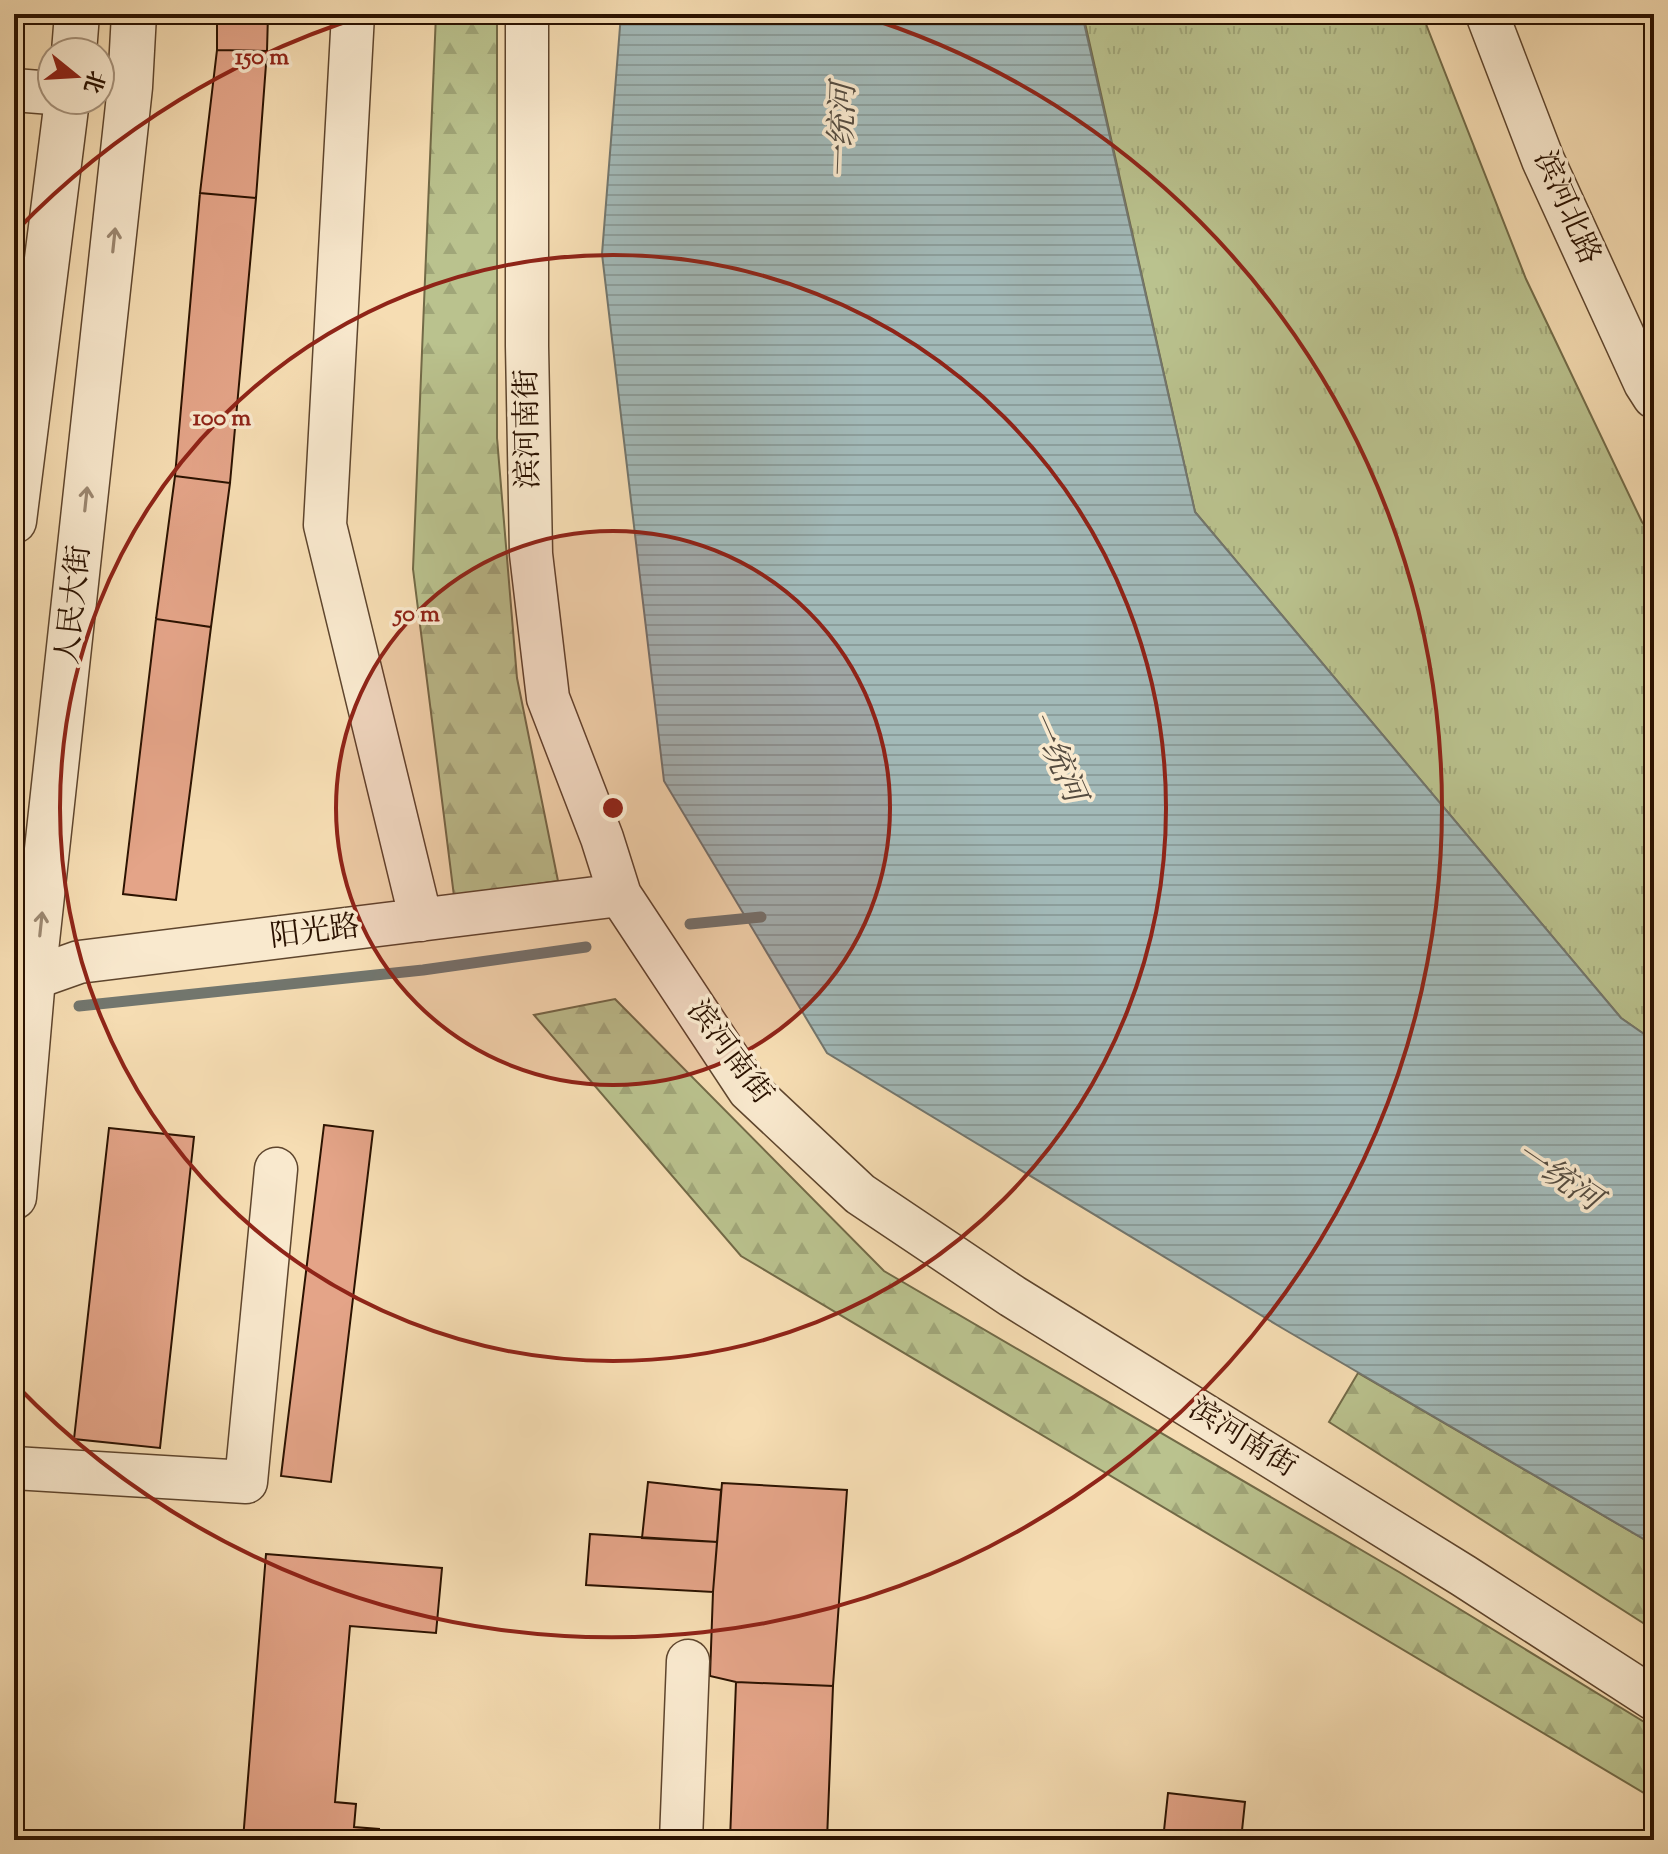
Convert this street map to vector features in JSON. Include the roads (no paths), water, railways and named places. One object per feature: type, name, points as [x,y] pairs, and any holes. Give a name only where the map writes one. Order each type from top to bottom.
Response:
[{"type":"street","points":[[75,36],[77,14]]},
{"type":"street","name":"人民大街","points":[[14,1197],[24,982],[127,118],[134,14]]},
{"type":"street","points":[[353,14],[325,525],[421,920]]},
{"type":"street","name":"滨河南街","points":[[527,14],[527,346],[531,554],[548,698],[602,838],[620,895],[749,1090],[860,1194],[1012,1296],[1464,1576],[1654,1699]]},
{"type":"street","name":"滨河北路","points":[[1487,14],[1543,160],[1654,397]]},
{"type":"street","points":[[14,90],[36,92]]},
{"type":"street","points":[[14,521],[65,116]]},
{"type":"street","name":"阳光路","points":[[24,982],[79,962],[620,895]]},
{"type":"street","points":[[14,1468],[246,1482],[276,1169]]},
{"type":"street","points":[[681,1840],[688,1661]]},
{"type":"water","name":"一统河","points":[[621,14],[1082,14],[1195,512],[1621,1018],[1654,1041],[1654,1545],[1282,1328],[827,1053],[664,781],[602,254]]},
{"type":"waterway","points":[[690,924],[761,917]]},
{"type":"waterway","points":[[79,1006],[423,970],[586,947]]}]
